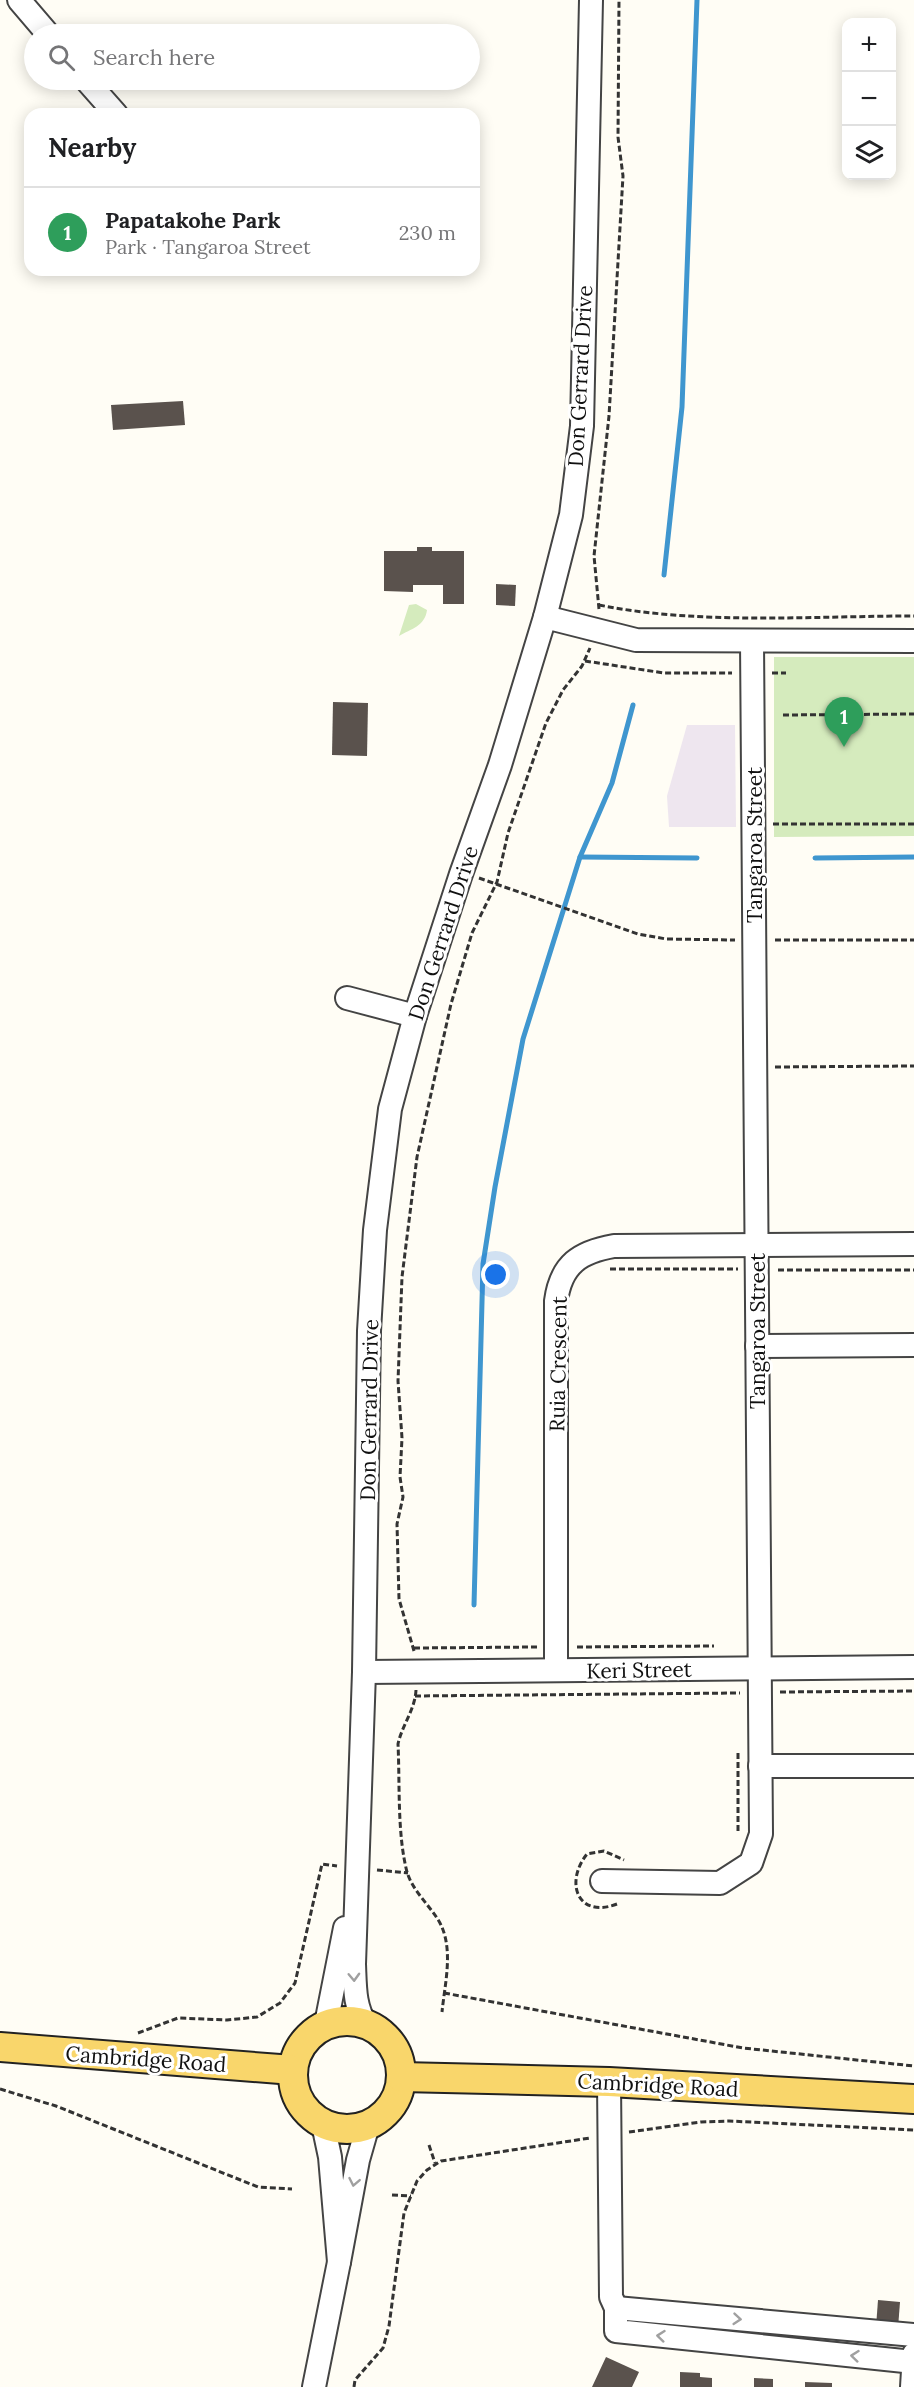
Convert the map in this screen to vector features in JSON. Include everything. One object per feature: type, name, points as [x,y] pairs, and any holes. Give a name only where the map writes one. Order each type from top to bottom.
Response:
[{"type":"main road","points":[[342,2022],[366,2025],[381,2034],[396,2053],[401,2077],[392,2106],[368,2125],[353,2129],[338,2129],[323,2124],[310,2115],[301,2104],[295,2089],[293,2070],[307,2038],[326,2024],[342,2022]]},
{"type":"main road","name":"Cambridge Road","points":[[0,2048],[293,2070]]},
{"type":"main road","name":"Cambridge Road","points":[[401,2077],[609,2082],[914,2099]]},
{"type":"street","points":[[19,0],[39,24]]},
{"type":"street","name":"Don Gerrard Drive","points":[[366,2025],[359,2014],[355,1999],[356,1876],[364,1672],[369,1331],[375,1230],[390,1109],[415,1016],[461,874],[500,765],[545,617],[571,515],[582,426],[591,0]]},
{"type":"street","points":[[95,90],[111,108]]},
{"type":"street","points":[[545,617],[636,640],[914,641]]},
{"type":"street","name":"Tangaroa Street","points":[[602,1881],[720,1883],[751,1863],[759,1842],[760,1766],[749,1692],[757,1346],[747,1246],[754,940],[752,641]]},
{"type":"street","points":[[347,998],[415,1016]]},
{"type":"street","name":"Ruia Crescent","points":[[556,1670],[556,1301],[564,1275],[576,1259],[589,1251],[614,1246],[914,1244]]},
{"type":"street","points":[[757,1346],[914,1345]]},
{"type":"street","name":"Keri Street","points":[[364,1672],[914,1667]]},
{"type":"street","points":[[760,1766],[914,1766]]},
{"type":"street","name":"Don Gerrard Drive","points":[[326,2024],[356,1876]]},
{"type":"street","points":[[609,2082],[611,2297],[616,2308],[616,2331],[914,2362]]},
{"type":"street","points":[[323,2124],[330,2157],[339,2262]]},
{"type":"street","points":[[314,2387],[358,2160],[368,2125]]},
{"type":"street","points":[[616,2308],[914,2335]]},
{"type":"street","points":[[912,2387],[914,2354]]},
{"type":"path","points":[[442,2012],[447,1959],[444,1932],[410,1880],[404,1859],[398,1744],[415,1696],[417,1672],[414,1648],[399,1599],[398,1580],[398,1524],[403,1497],[400,1477],[402,1438],[398,1381],[405,1246],[417,1157],[452,1004],[472,933],[497,882],[508,833],[546,723],[563,690],[585,661],[596,630],[599,605],[594,556],[609,416],[623,176],[618,137],[619,0]]},
{"type":"path","points":[[599,605],[640,613],[695,616],[914,616]]},
{"type":"path","points":[[585,661],[664,673],[786,673]]},
{"type":"path","points":[[783,715],[914,714]]},
{"type":"path","points":[[753,824],[914,824]]},
{"type":"path","points":[[461,874],[497,882],[507,888],[629,930],[666,939],[914,940]]},
{"type":"path","points":[[776,1067],[914,1066]]},
{"type":"path","points":[[738,1269],[747,1246]]},
{"type":"path","points":[[414,1648],[716,1646]]},
{"type":"path","points":[[738,1704],[749,1692],[749,1669]]},
{"type":"path","points":[[415,1696],[914,1691]]},
{"type":"path","points":[[736,1840],[738,1751]]},
{"type":"path","points":[[617,1904],[604,1909],[591,1906],[581,1900],[575,1886],[574,1874],[587,1854],[599,1851],[628,1862]]},
{"type":"path","points":[[178,2018],[227,2020],[257,2017],[280,2003],[295,1983],[322,1864]]},
{"type":"path","points":[[444,1992],[743,2048],[914,2067]]},
{"type":"path","points":[[0,2089],[56,2106],[258,2187],[292,2189]]},
{"type":"path","points":[[354,2387],[355,2380],[382,2348],[386,2337],[404,2213],[417,2181],[441,2161],[701,2122],[729,2121],[914,2130]]},
{"type":"path","points":[[429,2145],[435,2164]]},
{"type":"path","points":[[392,2195],[411,2196]]},
{"type":"shaded area","points":[[687,725],[735,725],[736,827],[669,827],[667,796]]},
{"type":"green space","points":[[416,604],[427,610],[426,615],[417,626],[399,636],[409,605]]},
{"type":"green space","points":[[774,657],[914,657],[914,836],[774,837]]},
{"type":"building","points":[[183,401],[185,425],[113,430],[111,405]]},
{"type":"building","points":[[417,547],[432,547],[432,551],[464,551],[464,604],[443,604],[443,585],[413,585],[413,592],[384,591],[384,551],[417,551]]},
{"type":"building","points":[[496,584],[516,585],[515,606],[496,605]]},
{"type":"building","points":[[333,702],[368,703],[367,756],[332,755]]},
{"type":"building","points":[[878,2300],[900,2302],[898,2328],[876,2327]]},
{"type":"building","points":[[606,2357],[639,2372],[632,2387],[592,2387]]},
{"type":"building","points":[[680,2372],[700,2373],[700,2377],[712,2378],[712,2387],[680,2387]]},
{"type":"building","points":[[754,2378],[773,2379],[773,2387],[754,2387]]},
{"type":"building","points":[[805,2382],[832,2383],[832,2387],[805,2387]]},
{"type":"waterway","points":[[664,575],[682,407],[697,0]]},
{"type":"waterway","points":[[474,1605],[483,1264],[495,1187],[523,1039],[580,857],[612,783],[633,705]]},
{"type":"waterway","points":[[580,857],[697,858]]},
{"type":"waterway","points":[[815,858],[914,857]]},
{"type":"place","name":"Papatakohe Park","points":[[844,747]]}]
